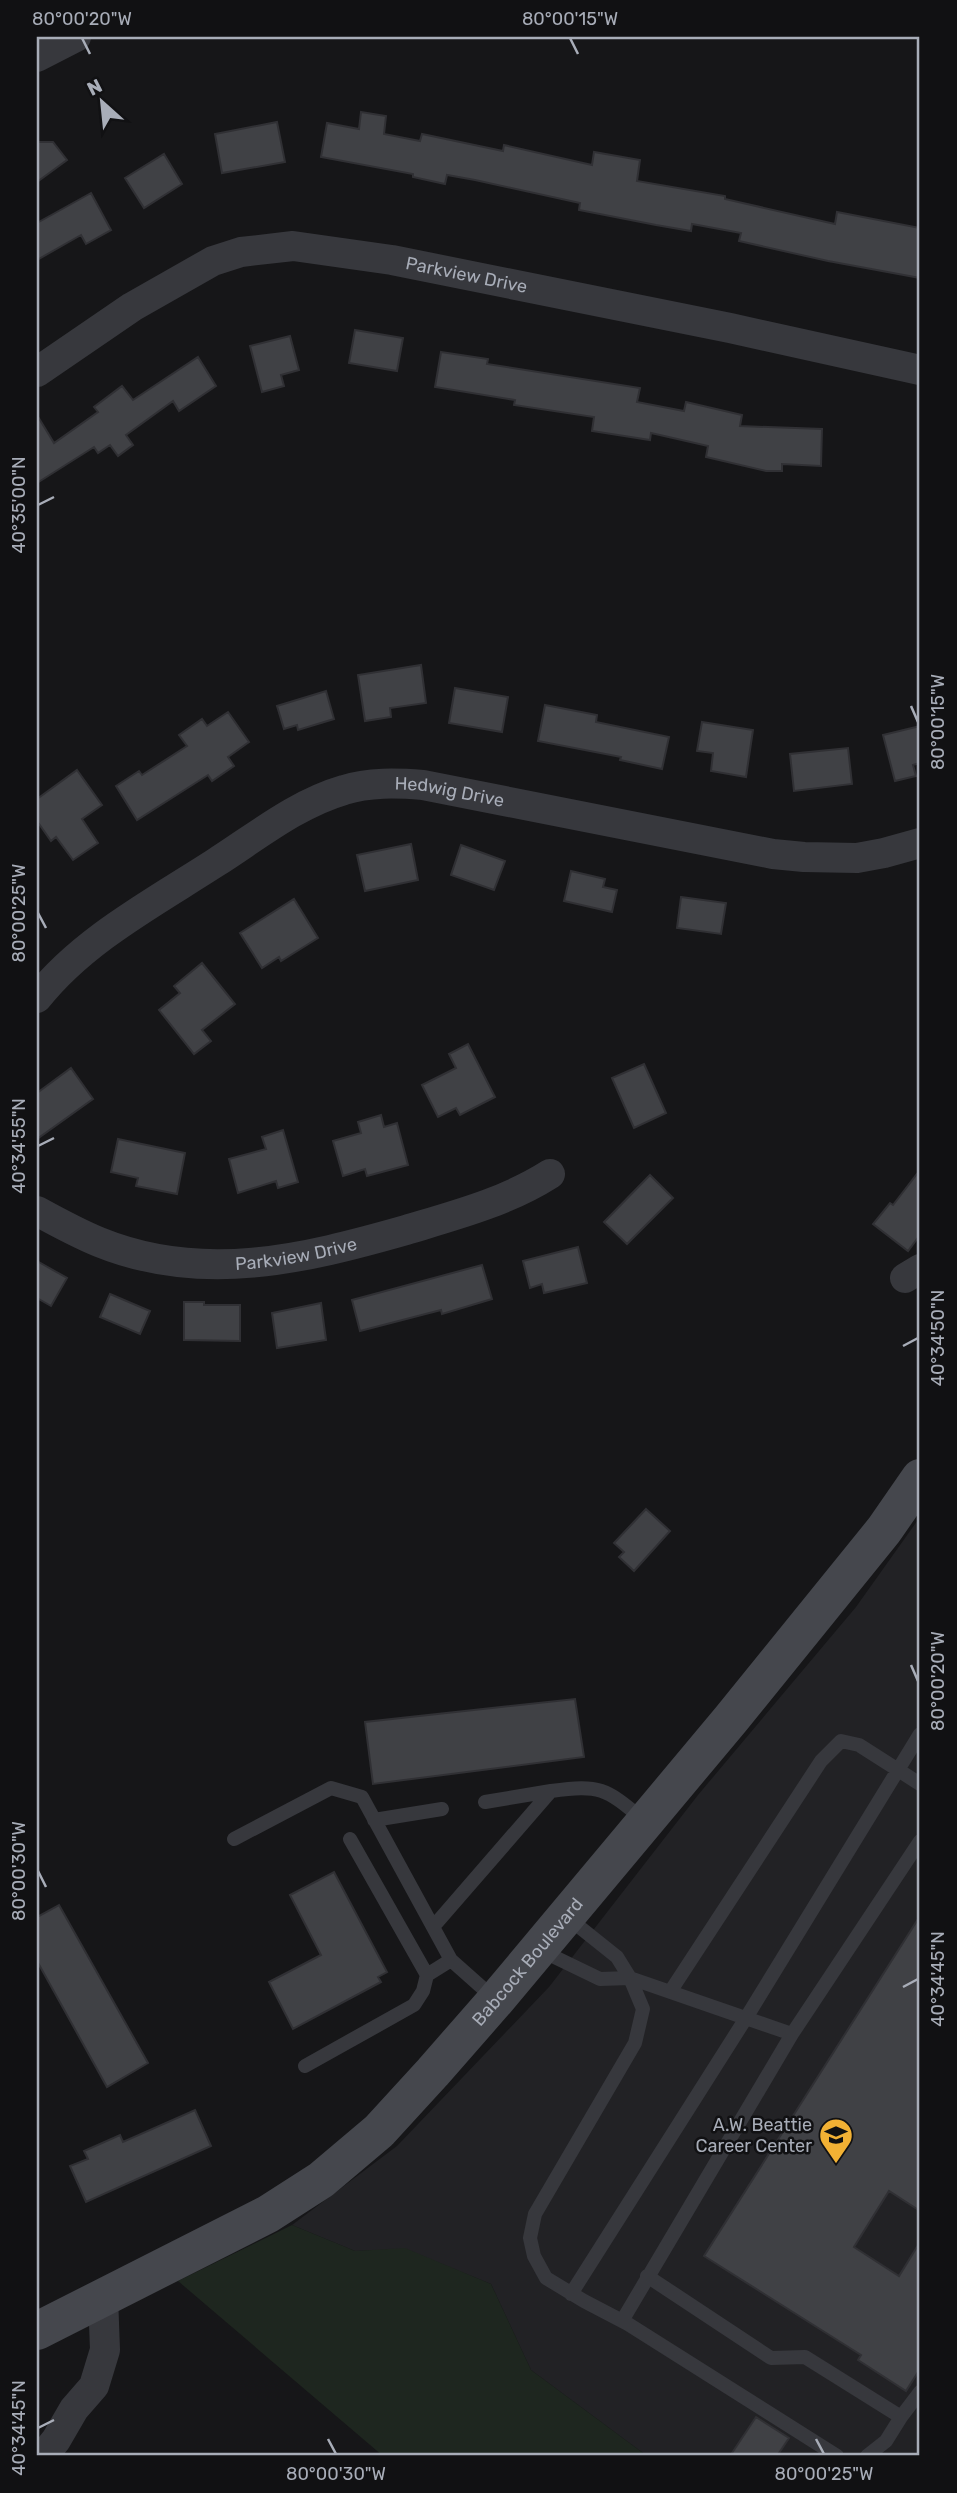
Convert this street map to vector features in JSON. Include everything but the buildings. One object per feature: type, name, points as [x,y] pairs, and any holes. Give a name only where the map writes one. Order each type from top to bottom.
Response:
[{"type":"main road","name":"Babcock Boulevard","points":[[37,2331],[257,2220],[321,2180],[395,2114],[496,2000],[803,1633],[884,1530],[920,1478]]},
{"type":"street","points":[[37,57],[75,37]]},
{"type":"street","name":"Parkview Drive","points":[[37,372],[132,307],[213,261],[241,252],[293,246],[405,262],[730,328],[920,370]]},
{"type":"street","name":"Hedwig Drive","points":[[37,998],[48,983],[91,945],[121,924],[298,809],[346,789],[397,783],[423,785],[738,848],[804,857],[857,858],[920,843]]},
{"type":"street","name":"Parkview Drive","points":[[37,1211],[100,1242],[137,1254],[205,1266],[240,1265],[320,1253],[462,1214],[526,1189],[550,1174]]},
{"type":"street","points":[[43,2456],[74,2409],[94,2386],[105,2350],[103,2296]]},
{"type":"lane","points":[[571,2294],[746,2018],[920,1734]]},
{"type":"lane","points":[[670,1992],[821,1761],[841,1741],[859,1745],[920,1784]]},
{"type":"lane","points":[[485,1802],[583,1786],[611,1793],[646,1821]]},
{"type":"lane","points":[[234,1839],[331,1788],[362,1797],[451,1960],[496,2000]]},
{"type":"lane","points":[[433,1927],[551,1791]]},
{"type":"lane","points":[[374,1820],[442,1809]]},
{"type":"lane","points":[[305,2066],[414,2005],[424,1991],[427,1975],[350,1839]]},
{"type":"lane","points":[[622,2320],[792,2034],[920,1841]]},
{"type":"lane","points":[[566,1917],[617,1956],[643,2009],[635,2043],[535,2214],[530,2238],[534,2256],[546,2278],[622,2320],[837,2456]]},
{"type":"lane","points":[[538,1950],[600,1979],[630,1978],[792,2034]]},
{"type":"lane","points":[[427,1975],[451,1960]]},
{"type":"lane","points":[[647,2276],[771,2358],[806,2357],[901,2417]]},
{"type":"lane","points":[[867,2456],[886,2441],[920,2392]]},
{"type":"shaded area","points":[[920,1517],[920,2456],[647,2456],[531,2370],[491,2284],[405,2249],[355,2251],[292,2225],[397,2146],[549,1987],[698,1795],[856,1607]]},
{"type":"shaded area","points":[[292,2225],[355,2251],[405,2248],[491,2284],[531,2370],[647,2456],[383,2456],[178,2281]]},
{"type":"place","name":"A.W. Beattie Career Center","points":[[836,2165]]}]
